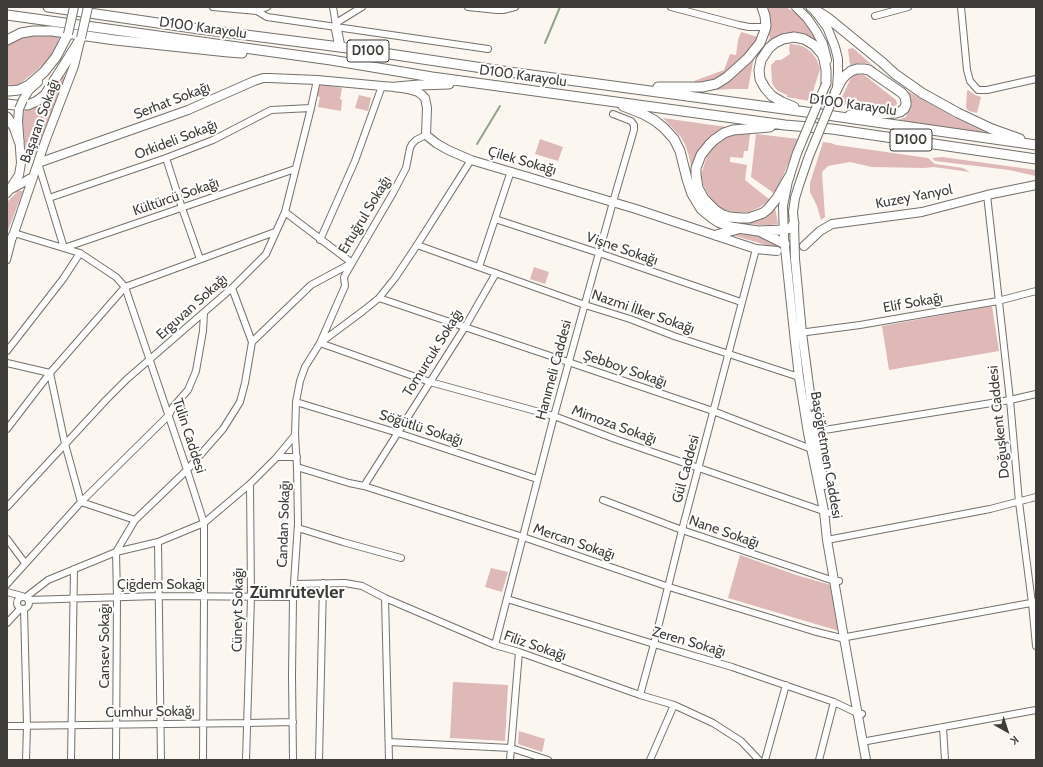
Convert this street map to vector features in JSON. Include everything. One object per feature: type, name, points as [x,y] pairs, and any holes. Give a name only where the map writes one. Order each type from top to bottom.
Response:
[{"type":"highway","name":"D100 Karayolu","points":[[48,7],[1036,145]]},
{"type":"highway","points":[[82,7],[109,16]]},
{"type":"highway","points":[[626,88],[696,88],[716,84],[732,74],[760,43],[766,26],[762,7]]},
{"type":"highway","points":[[811,7],[828,18],[895,74],[922,93],[958,113],[992,129],[1036,145]]},
{"type":"highway","name":"D100 Karayolu","points":[[7,15],[331,60],[477,84],[832,130],[1036,159]]},
{"type":"highway","points":[[336,25],[340,47]]},
{"type":"highway","points":[[7,40],[21,33],[33,31],[52,31],[115,40],[228,52],[290,55]]},
{"type":"highway","points":[[7,90],[19,90],[44,72],[56,57],[68,34]]},
{"type":"highway","points":[[806,112],[769,94],[760,79],[759,70],[763,56],[769,48],[780,40],[794,37],[804,39],[814,45],[822,54],[825,65],[826,84]]},
{"type":"highway","points":[[7,104],[15,106],[28,105],[45,95],[81,38]]},
{"type":"highway","points":[[829,116],[896,113],[900,112],[906,106],[905,97],[902,93],[869,70],[864,69],[851,71],[842,79],[835,93]]},
{"type":"highway","points":[[396,87],[477,84]]},
{"type":"highway","points":[[612,102],[654,120],[674,139],[683,159],[690,190],[698,204],[706,213],[718,222],[739,228],[758,231],[784,230],[790,228],[794,223]]},
{"type":"highway","points":[[7,117],[14,127],[19,141]]},
{"type":"highway","points":[[785,125],[734,130],[718,136],[709,144],[701,155],[696,168],[696,181],[704,199],[715,210],[730,217],[749,218],[768,209],[777,198],[789,177]]},
{"type":"highway","points":[[716,235],[739,228]]},
{"type":"highway","points":[[758,231],[785,244]]},
{"type":"main road","points":[[8,192],[19,175],[21,163],[18,121],[19,109],[30,90],[59,58],[65,46],[74,7]]},
{"type":"main road","name":"Başaran Sokağı","points":[[14,233],[51,126],[74,66],[88,7]]},
{"type":"main road","name":"Başöğretmen Caddesi","points":[[796,7],[812,24],[823,44],[826,53],[828,75],[826,84],[797,153],[789,177],[784,199],[785,244],[815,453],[860,713],[866,760]]},
{"type":"main road","name":"Başöğretmen Caddesi","points":[[811,7],[831,35],[838,60],[838,84],[809,156],[795,198],[793,212],[799,377],[812,432]]},
{"type":"main road","name":"Serhat Sokağı","points":[[38,163],[188,110],[254,81],[269,78],[317,80]]},
{"type":"main road","points":[[317,80],[396,87],[418,92],[425,98],[427,108],[426,135]]},
{"type":"main road","name":"Çilek Sokağı","points":[[426,135],[436,144],[471,160],[613,202],[756,249],[777,251]]},
{"type":"main road","points":[[8,192],[33,177]]},
{"type":"main road","name":"Kuzey Yanyol","points":[[804,246],[832,224],[920,212],[987,195],[1036,185]]},
{"type":"main road","points":[[7,248],[14,233]]},
{"type":"main road","name":"Başöğretmen Caddesi","points":[[860,713],[870,760]]},
{"type":"street","points":[[213,7],[256,9],[267,7]]},
{"type":"street","points":[[333,7],[336,25]]},
{"type":"street","points":[[336,25],[362,7]]},
{"type":"street","points":[[468,7],[503,10],[515,7]]},
{"type":"street","points":[[673,7],[739,25],[749,27],[766,26]]},
{"type":"street","points":[[875,16],[908,7]]},
{"type":"street","points":[[960,7],[967,70],[970,81],[978,90],[987,90],[1036,79]]},
{"type":"street","points":[[256,9],[267,16],[336,25],[488,50]]},
{"type":"street","name":"Erguvan Sokağı","points":[[7,507],[106,400],[232,288],[266,254],[285,212],[317,80]]},
{"type":"street","points":[[320,240],[355,161],[382,86]]},
{"type":"street","name":"Orkideli Sokağı","points":[[48,198],[166,158],[213,140],[272,110],[311,108]]},
{"type":"street","name":"Hanımeli Caddesi","points":[[495,645],[537,479],[634,128],[631,121],[614,114]]},
{"type":"street","name":"Ertuğrul Sokağı","points":[[252,342],[311,285],[352,263],[406,168],[412,144],[416,140],[426,135]]},
{"type":"street","points":[[166,158],[200,259]]},
{"type":"street","name":"Candan Sokağı","points":[[320,343],[378,298],[395,278],[471,160]]},
{"type":"street","points":[[38,163],[64,248]]},
{"type":"street","name":"Kültürcü Sokağı","points":[[64,248],[295,169]]},
{"type":"street","points":[[479,267],[511,171]]},
{"type":"street","name":"Doğuşkent Caddesi","points":[[987,195],[1020,502],[1034,602],[1036,646]]},
{"type":"street","points":[[285,212],[352,263]]},
{"type":"street","name":"Vişne Sokağı","points":[[495,219],[741,302]]},
{"type":"street","points":[[7,429],[50,373],[125,287],[275,232]]},
{"type":"street","name":"Tülin Caddesi","points":[[14,233],[80,253],[116,277],[125,287],[188,470],[204,523],[203,760]]},
{"type":"street","name":"Başaran Sokağı","points":[[7,260],[14,233]]},
{"type":"street","name":"Nazmi İlker Sokağı","points":[[417,245],[585,305],[630,319],[674,336],[799,377]]},
{"type":"street","name":"Gül Caddesi","points":[[640,695],[756,249]]},
{"type":"street","points":[[7,351],[63,280],[80,253]]},
{"type":"street","name":"Candan Sokağı","points":[[293,760],[293,597],[298,528],[297,457],[294,435],[296,402],[300,381],[305,367],[320,343],[345,286],[344,277],[352,263]]},
{"type":"street","name":"Tomurcuk Sokağı","points":[[364,486],[465,327],[496,273]]},
{"type":"street","points":[[116,552],[135,520],[188,470],[223,429],[240,402],[245,384],[252,342],[232,288]]},
{"type":"street","name":"Elif Sokağı","points":[[798,333],[855,326],[998,301],[1036,291]]},
{"type":"street","name":"Şebboy Sokağı","points":[[378,298],[713,411],[815,453]]},
{"type":"street","points":[[7,584],[81,502],[169,415],[173,407],[188,390],[196,371],[203,330],[204,313]]},
{"type":"street","name":"Mimoza Sokağı","points":[[320,343],[430,382],[554,416],[615,439],[826,512]]},
{"type":"street","points":[[7,363],[50,373]]},
{"type":"street","points":[[50,373],[65,444],[81,502]]},
{"type":"street","points":[[812,432],[1010,400],[1036,394]]},
{"type":"street","name":"Söğütlü Sokağı","points":[[296,402],[398,433],[537,479]]},
{"type":"street","points":[[16,602],[17,599],[26,598],[48,580],[74,569],[116,552],[158,542],[204,523],[250,484],[276,457],[294,435]]},
{"type":"street","points":[[276,457],[297,457]]},
{"type":"street","name":"Mercan Sokağı","points":[[297,467],[349,483],[364,486],[523,537],[669,587],[813,631],[846,638]]},
{"type":"street","name":"Cüneyt Sokağı","points":[[246,760],[251,597],[250,484]]},
{"type":"street","points":[[830,539],[990,509],[1036,497]]},
{"type":"street","name":"Nane Sokağı","points":[[603,500],[682,530],[836,581]]},
{"type":"street","points":[[81,502],[135,520]]},
{"type":"street","points":[[298,528],[401,558]]},
{"type":"street","points":[[7,539],[25,563]]},
{"type":"street","points":[[158,542],[161,724],[160,760]]},
{"type":"street","name":"Cansev Sokağı","points":[[116,552],[116,760]]},
{"type":"street","points":[[71,760],[74,569]]},
{"type":"street","points":[[320,760],[323,583]]},
{"type":"street","name":"Filiz Sokağı","points":[[294,584],[345,583],[362,586],[385,598],[495,645],[674,706],[712,723],[741,741],[759,760]]},
{"type":"street","points":[[7,593],[22,609],[27,725],[26,760]]},
{"type":"street","name":"Çiğdem Sokağı","points":[[7,593],[26,598],[74,599],[158,596],[293,597]]},
{"type":"street","points":[[7,623],[28,605],[26,598]]},
{"type":"street","points":[[385,598],[389,760]]},
{"type":"street","name":"Zeren Sokağı","points":[[507,599],[732,667],[834,702],[860,713]]},
{"type":"street","points":[[846,638],[1034,602]]},
{"type":"street","points":[[510,760],[518,652]]},
{"type":"street","points":[[765,760],[786,685]]},
{"type":"street","points":[[819,760],[834,702]]},
{"type":"street","points":[[650,760],[674,706]]},
{"type":"street","points":[[867,741],[1036,710]]},
{"type":"street","name":"Cumhur Sokağı","points":[[7,726],[292,722]]},
{"type":"street","points":[[943,727],[946,760]]},
{"type":"street","points":[[389,742],[511,748],[548,760]]},
{"type":"shaded area","points":[[768,7],[785,7],[800,17],[817,40],[818,46],[811,40],[772,42],[764,48],[770,37],[768,34]]},
{"type":"shaded area","points":[[741,32],[758,37],[744,59],[736,68],[711,83],[695,85],[694,81],[724,70],[730,54],[736,55],[738,40]]},
{"type":"shaded area","points":[[60,34],[55,50],[49,59],[18,85],[7,84],[7,46],[10,43],[28,35]]},
{"type":"shaded area","points":[[790,44],[799,45],[806,48],[817,60],[820,69],[810,101],[787,97],[787,95],[778,91],[772,83],[771,65],[776,60],[781,60],[790,54]]},
{"type":"shaded area","points":[[853,48],[871,64],[862,63],[850,65],[848,49]]},
{"type":"shaded area","points":[[754,57],[748,89],[713,90],[728,82],[738,74]]},
{"type":"shaded area","points":[[858,74],[864,75],[896,100],[897,104],[892,108],[838,105],[852,76]]},
{"type":"shaded area","points":[[63,76],[65,77],[35,154],[32,159],[27,158],[22,124],[23,115],[26,108],[54,90]]},
{"type":"shaded area","points":[[320,84],[342,88],[340,99],[342,100],[341,111],[318,107],[320,97],[317,96]]},
{"type":"shaded area","points":[[904,89],[955,118],[989,134],[898,120],[906,117],[910,105]]},
{"type":"shaded area","points":[[968,90],[981,97],[977,113],[969,111],[966,108]]},
{"type":"shaded area","points":[[359,95],[371,98],[368,111],[355,108]]},
{"type":"shaded area","points":[[663,118],[726,127],[709,138],[704,144],[692,171],[685,144],[680,136]]},
{"type":"shaded area","points":[[736,134],[750,134],[748,151],[744,151],[743,158],[730,157],[730,162],[747,165],[745,180],[770,200],[749,212],[737,213],[725,210],[716,204],[709,196],[703,185],[701,175],[708,153],[714,145],[723,139]]},
{"type":"shaded area","points":[[756,134],[799,139],[775,194],[751,177]]},
{"type":"shaded area","points":[[540,139],[563,147],[558,161],[535,154]]},
{"type":"shaded area","points":[[823,142],[928,158],[935,164],[963,168],[970,172],[934,167],[872,167],[850,162],[828,166],[822,172],[825,217],[821,220],[817,206],[810,192],[810,183]]},
{"type":"shaded area","points":[[942,157],[1036,170],[1036,176],[1009,170],[935,161],[932,158]]},
{"type":"shaded area","points":[[18,191],[23,191],[7,233],[7,202]]},
{"type":"shaded area","points":[[775,207],[778,224],[760,225],[738,223],[738,221]]},
{"type":"shaded area","points":[[743,233],[766,237],[776,242],[776,248],[732,235]]},
{"type":"shaded area","points":[[534,267],[549,272],[545,284],[530,279]]},
{"type":"shaded area","points":[[992,306],[999,351],[889,370],[882,326]]},
{"type":"shaded area","points":[[740,555],[796,575],[831,585],[839,631],[728,598]]},
{"type":"shaded area","points":[[491,568],[508,572],[502,592],[485,587]]},
{"type":"shaded area","points":[[453,682],[508,685],[505,741],[450,738]]},
{"type":"shaded area","points":[[519,731],[545,739],[542,752],[518,744]]},
{"type":"waterway","points":[[545,43],[560,7]]},
{"type":"waterway","points":[[477,144],[500,106]]},
{"type":"district","name":"Zümrütevler","points":[[297,593]]}]
